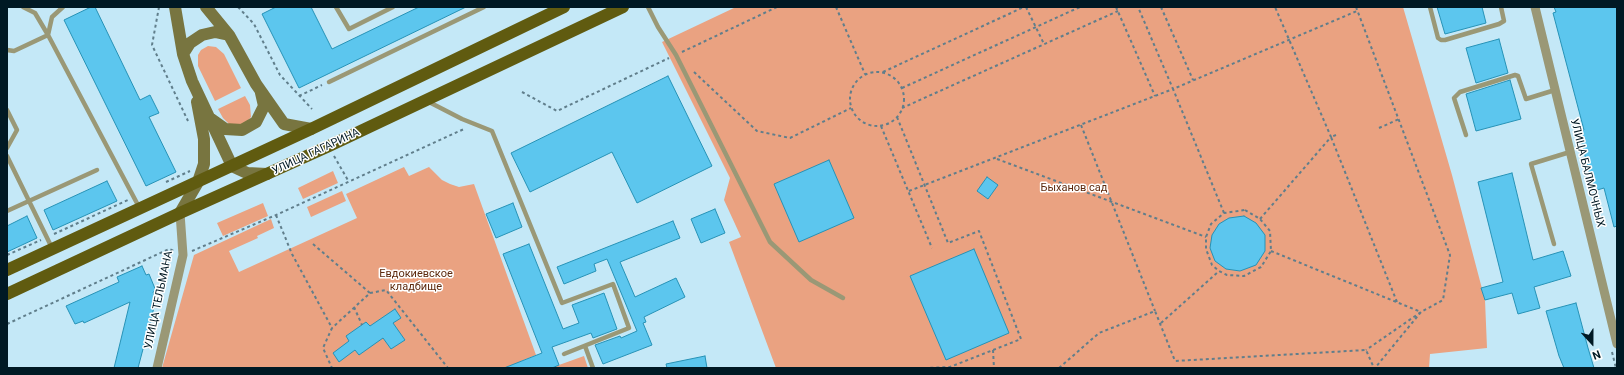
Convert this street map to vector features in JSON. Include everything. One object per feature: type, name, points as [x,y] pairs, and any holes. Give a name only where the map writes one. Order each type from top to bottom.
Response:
[{"type":"main road","points":[[175,7],[183,54],[192,81],[204,139],[204,164],[198,182],[180,213]]},
{"type":"main road","points":[[206,7],[229,35],[260,90],[284,124],[311,129]]},
{"type":"main road","name":"УЛИЦА ГАГАРИНА","points":[[7,270],[311,129],[564,7]]},
{"type":"main road","name":"УЛИЦА ГАГАРИНА","points":[[7,294],[623,7]]},
{"type":"main road","points":[[183,54],[190,43],[202,35],[215,32],[229,35]]},
{"type":"main road","points":[[192,81],[232,166],[247,173],[267,174]]},
{"type":"main road","points":[[210,118],[225,129],[242,130],[247,128],[256,122],[264,106],[260,90]]},
{"type":"street","name":"УЛИЦА БАЛМОЧНЫХ","points":[[1535,7],[1617,344]]},
{"type":"street","name":"УЛИЦА ТЕЛЬМАНА","points":[[157,368],[183,255],[180,213]]},
{"type":"lane","points":[[23,7],[35,13],[48,35],[140,209]]},
{"type":"lane","points":[[48,35],[52,17],[63,7]]},
{"type":"lane","points":[[336,7],[349,28],[393,7]]},
{"type":"lane","points":[[329,82],[484,7]]},
{"type":"lane","points":[[648,7],[658,27],[676,55],[770,242],[811,280],[843,298]]},
{"type":"lane","points":[[1430,7],[1438,38],[1441,40],[1499,24],[1504,21],[1501,7]]},
{"type":"lane","points":[[7,50],[14,51],[48,35]]},
{"type":"lane","points":[[1466,136],[1454,98],[1460,92],[1515,75],[1518,76],[1526,99],[1555,90]]},
{"type":"lane","points":[[426,100],[462,119],[492,131],[562,302],[613,284],[629,328],[564,354]]},
{"type":"lane","points":[[7,110],[17,130],[7,148]]},
{"type":"lane","points":[[1554,244],[1531,164],[1570,152]]},
{"type":"lane","points":[[7,156],[53,249]]},
{"type":"lane","points":[[7,211],[97,170]]},
{"type":"lane","points":[[585,346],[593,368]]},
{"type":"path","points":[[159,7],[152,45],[189,123]]},
{"type":"path","points":[[238,7],[254,24],[280,75],[312,109]]},
{"type":"path","points":[[522,92],[557,111],[777,7]]},
{"type":"path","points":[[836,7],[865,74]]},
{"type":"path","points":[[883,72],[893,77],[902,88],[904,104],[897,117],[889,123],[881,125],[866,124],[859,119],[851,108],[850,95],[854,83],[865,74],[883,72],[1025,7],[1044,44]]},
{"type":"path","points":[[902,88],[1080,7]]},
{"type":"path","points":[[1116,7],[1155,96]]},
{"type":"path","points":[[1138,7],[1224,213]]},
{"type":"path","points":[[1161,7],[1193,80]]},
{"type":"path","points":[[1276,7],[1398,302]]},
{"type":"path","points":[[1081,125],[1175,361],[1366,350],[1421,312],[1443,300],[1450,255],[1356,7]]},
{"type":"path","points":[[909,191],[996,159],[1173,89],[1358,10]]},
{"type":"path","points":[[902,108],[1118,11]]},
{"type":"path","points":[[693,71],[757,131],[790,138],[851,108]]},
{"type":"path","points":[[300,96],[329,82]]},
{"type":"path","points":[[897,117],[948,243],[979,231],[1021,339],[950,367],[928,368]]},
{"type":"path","points":[[1379,128],[1399,119]]},
{"type":"path","points":[[7,324],[170,249],[183,255],[276,216],[474,124]]},
{"type":"path","points":[[881,125],[932,248]]},
{"type":"path","points":[[1260,219],[1331,137],[1336,135]]},
{"type":"path","points":[[334,156],[349,182]]},
{"type":"path","points":[[996,159],[1206,237]]},
{"type":"path","points":[[165,183],[193,169]]},
{"type":"path","points":[[7,255],[134,197]]},
{"type":"path","points":[[1245,210],[1260,219],[1270,231],[1271,251],[1261,267],[1244,276],[1227,274],[1219,271],[1212,265],[1206,249],[1206,237],[1211,224],[1224,213],[1245,210]]},
{"type":"path","points":[[276,216],[292,254],[332,328]]},
{"type":"path","points":[[314,244],[370,293]]},
{"type":"path","points":[[1271,251],[1421,312]]},
{"type":"path","points":[[1161,323],[1219,271]]},
{"type":"path","points":[[332,368],[322,348],[332,328],[370,293],[386,290],[448,368]]},
{"type":"path","points":[[354,307],[362,325]]},
{"type":"path","points":[[1059,368],[1099,333],[1155,311]]},
{"type":"path","points":[[1366,350],[1374,368],[1421,312]]},
{"type":"path","points":[[993,350],[994,368]]},
{"type":"green space","name":"Быханов сад","points":[[736,7],[1403,7],[1452,175],[1485,300],[1487,348],[1430,354],[1429,368],[776,368],[729,242],[741,237],[724,200],[730,178],[662,42]]},
{"type":"green space","points":[[208,46],[216,47],[224,54],[241,88],[215,101],[198,66],[198,55],[201,50]]},
{"type":"green space","points":[[245,96],[250,105],[251,117],[245,124],[231,126],[223,118],[218,109]]},
{"type":"green space","name":"Евдокиевское кладбище","points":[[404,167],[409,176],[429,167],[442,180],[450,184],[459,187],[474,184],[536,355],[519,362],[521,368],[162,368],[194,255],[271,219],[274,228],[257,236],[258,238],[229,251],[239,272],[357,218],[346,194]]},
{"type":"green space","points":[[333,171],[338,183],[303,199],[298,188]]},
{"type":"green space","points":[[342,191],[346,201],[311,217],[307,207]]},
{"type":"green space","points":[[263,203],[268,216],[223,236],[217,223]]},
{"type":"green space","points":[[584,356],[588,368],[552,368],[559,365]]},
{"type":"building","points":[[91,7],[95,7],[140,100],[150,95],[159,113],[149,117],[176,172],[146,186],[64,20]]},
{"type":"building","points":[[276,7],[311,7],[332,49],[419,7],[466,7],[299,88],[262,14]]},
{"type":"building","points":[[1437,7],[1482,7],[1486,23],[1445,34]]},
{"type":"building","points":[[1554,7],[1617,7],[1617,226],[1614,227],[1604,188],[1594,191],[1579,132],[1584,130],[1553,13],[1556,12]]},
{"type":"building","points":[[1499,39],[1508,73],[1476,83],[1466,48]]},
{"type":"building","points":[[668,76],[712,166],[637,203],[612,152],[530,192],[511,153]]},
{"type":"building","points":[[1510,80],[1521,119],[1476,131],[1466,94]]},
{"type":"building","points":[[829,160],[854,218],[799,242],[774,184]]},
{"type":"building","points":[[1512,173],[1533,260],[1563,251],[1571,276],[1534,287],[1540,308],[1518,314],[1512,293],[1485,300],[1481,288],[1503,282],[1478,182]]},
{"type":"building","points":[[987,177],[998,185],[988,199],[977,191]]},
{"type":"building","points":[[107,181],[117,201],[53,230],[44,210]]},
{"type":"building","points":[[513,203],[522,227],[496,238],[486,214]]},
{"type":"building","points":[[715,209],[725,233],[701,243],[691,219]]},
{"type":"building","points":[[27,216],[37,238],[7,252],[7,226]]},
{"type":"building","points":[[1244,216],[1256,223],[1265,235],[1265,251],[1256,265],[1240,271],[1226,269],[1215,261],[1210,248],[1212,235],[1219,224],[1229,218]]},
{"type":"building","points":[[673,221],[680,238],[620,262],[635,297],[676,278],[685,297],[644,317],[646,322],[643,323],[652,345],[603,364],[595,345],[620,336],[621,338],[637,331],[607,259],[594,264],[596,271],[564,284],[557,267]]},
{"type":"building","points":[[529,244],[563,329],[579,323],[572,305],[604,293],[617,329],[593,338],[591,333],[552,347],[559,365],[552,368],[504,368],[542,353],[503,254]]},
{"type":"building","points":[[974,249],[1009,333],[946,360],[910,276]]},
{"type":"building","points":[[142,266],[146,275],[149,274],[156,291],[153,292],[156,300],[138,368],[114,368],[130,302],[84,323],[83,321],[75,324],[66,306],[119,282],[117,277]]},
{"type":"building","points":[[1576,303],[1594,368],[1564,368],[1546,311]]},
{"type":"building","points":[[395,309],[401,318],[393,323],[405,340],[391,349],[383,338],[359,355],[355,350],[339,362],[333,353],[349,341],[346,336],[366,322],[370,326]]},
{"type":"building","points":[[705,356],[707,368],[667,368],[666,364]]}]
